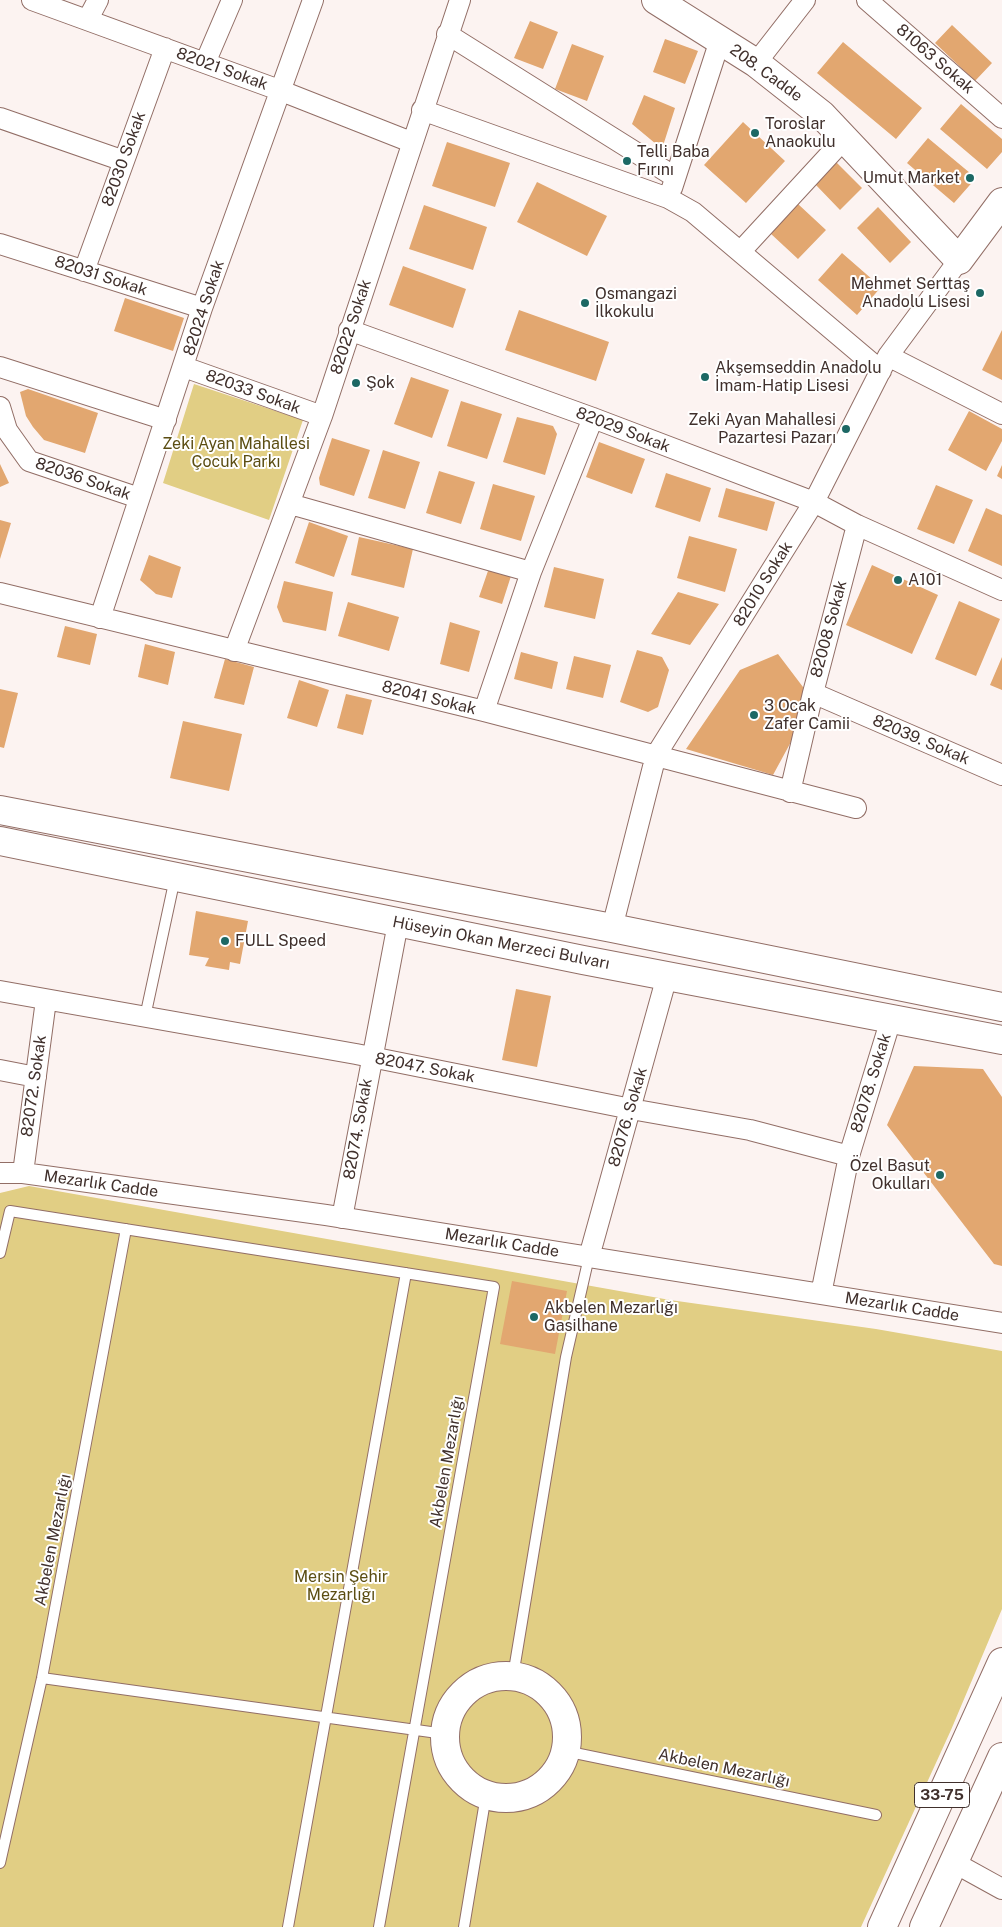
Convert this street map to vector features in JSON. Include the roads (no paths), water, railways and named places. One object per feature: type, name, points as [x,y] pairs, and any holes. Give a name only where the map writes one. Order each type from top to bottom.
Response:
[{"type":"main road","name":"208. Cadde","points":[[673,4],[720,40],[756,63],[822,114],[959,260]]},
{"type":"main road","points":[[959,260],[1002,202]]},
{"type":"main road","points":[[0,810],[612,928],[1002,1006]]},
{"type":"main road","name":"Hüseyin Okan Merzeci Bulvarı","points":[[0,841],[667,976],[1002,1040]]},
{"type":"main road","name":"33-75","points":[[882,1927],[1002,1662]]},
{"type":"main road","points":[[513,1676],[532,1682],[549,1694],[557,1705],[567,1731],[565,1751],[558,1770],[544,1785],[519,1796],[506,1799],[486,1796],[469,1786],[455,1772],[447,1754],[445,1734],[449,1714],[460,1697],[475,1684],[493,1678],[513,1676]]},
{"type":"main road","name":"33-75","points":[[924,1927],[1002,1757]]},
{"type":"street","name":"82021 Sokak","points":[[32,0],[279,90],[412,142]]},
{"type":"street","points":[[88,19],[98,0]]},
{"type":"street","points":[[205,63],[232,0]]},
{"type":"street","name":"82024 Sokak","points":[[100,618],[202,308],[313,0]]},
{"type":"street","name":"82022 Sokak","points":[[234,651],[322,416],[447,34],[460,0]]},
{"type":"street","points":[[756,63],[806,0]]},
{"type":"street","name":"81063 Sokak","points":[[867,0],[1002,118]]},
{"type":"street","points":[[447,34],[675,176]]},
{"type":"street","points":[[668,198],[720,40]]},
{"type":"street","name":"82030 Sokak","points":[[84,271],[164,48]]},
{"type":"street","points":[[422,110],[668,198],[692,212],[740,252],[884,363],[1002,414]]},
{"type":"street","points":[[0,118],[124,160]]},
{"type":"street","points":[[740,252],[845,138]]},
{"type":"street","name":"82031 Sokak","points":[[0,244],[202,308]]},
{"type":"street","name":"82010 Sokak","points":[[612,928],[656,755],[814,502],[884,363],[959,260]]},
{"type":"street","name":"82029 Sokak","points":[[349,330],[593,418],[814,502],[857,525],[1002,590]]},
{"type":"street","points":[[0,367],[166,420]]},
{"type":"street","name":"82033 Sokak","points":[[184,367],[322,416]]},
{"type":"street","name":"82036 Sokak","points":[[0,407],[7,430],[28,461],[139,498]]},
{"type":"street","points":[[484,711],[531,572],[593,418]]},
{"type":"street","points":[[290,504],[531,572]]},
{"type":"street","name":"82008 Sokak","points":[[790,792],[812,693],[857,525]]},
{"type":"street","name":"82041 Sokak","points":[[0,594],[484,711],[856,808]]},
{"type":"street","name":"82039. Sokak","points":[[812,693],[1002,775]]},
{"type":"street","name":"82074. Sokak","points":[[342,1218],[398,922]]},
{"type":"street","name":"82076. Sokak","points":[[589,1257],[667,976]]},
{"type":"street","name":"82047. Sokak","points":[[0,991],[371,1057],[631,1109],[750,1130],[849,1156]]},
{"type":"street","name":"82072. Sokak","points":[[23,1173],[46,1000]]},
{"type":"street","name":"82078. Sokak","points":[[821,1294],[849,1156],[891,1019]]},
{"type":"street","points":[[0,1070],[36,1077]]},
{"type":"street","name":"Mezarlık Cadde","points":[[0,1173],[23,1173],[342,1218],[1002,1323]]},
{"type":"street","points":[[953,1862],[1002,1889]]},
{"type":"lane","points":[[145,1017],[175,877]]},
{"type":"lane","name":"Akbelen Mezarlığı","points":[[0,1253],[10,1211],[494,1287],[379,1927]]},
{"type":"lane","name":"Akbelen Mezarlığı","points":[[0,1863],[42,1678],[126,1229]]},
{"type":"lane","points":[[513,1676],[566,1357],[589,1257]]},
{"type":"lane","points":[[288,1927],[406,1273]]},
{"type":"lane","points":[[42,1678],[445,1734]]},
{"type":"lane","name":"Akbelen Mezarlığı","points":[[565,1751],[876,1815]]},
{"type":"lane","points":[[464,1927],[486,1796]]},
{"type":"place","name":"Toroslar Anaokulu","points":[[755,133]]},
{"type":"place","name":"Telli Baba Fırını","points":[[627,161]]},
{"type":"place","name":"Umut Market","points":[[970,178]]},
{"type":"place","name":"Mehmet Serttaş Anadolu Lisesi","points":[[980,293]]},
{"type":"place","name":"Osmangazi İlkokulu","points":[[585,303]]},
{"type":"place","name":"Akşemseddin Anadolu İmam-Hatip Lisesi","points":[[705,377]]},
{"type":"place","name":"Şok","points":[[356,383]]},
{"type":"place","name":"Zeki Ayan Mahallesi Pazartesi Pazarı","points":[[846,429]]},
{"type":"place","name":"A101","points":[[898,580]]},
{"type":"place","name":"3 Ocak Zafer Camii","points":[[754,715]]},
{"type":"place","name":"FULL Speed","points":[[225,941]]},
{"type":"place","name":"Özel Basut Okulları","points":[[940,1175]]},
{"type":"place","name":"Akbelen Mezarlığı Gasilhane","points":[[534,1317]]},
{"type":"park label","name":"Zeki Ayan Mahallesi Çocuk Parkı","points":[[236,453]]},
{"type":"park label","name":"Mersin Şehir Mezarlığı","points":[[341,1586]]}]
